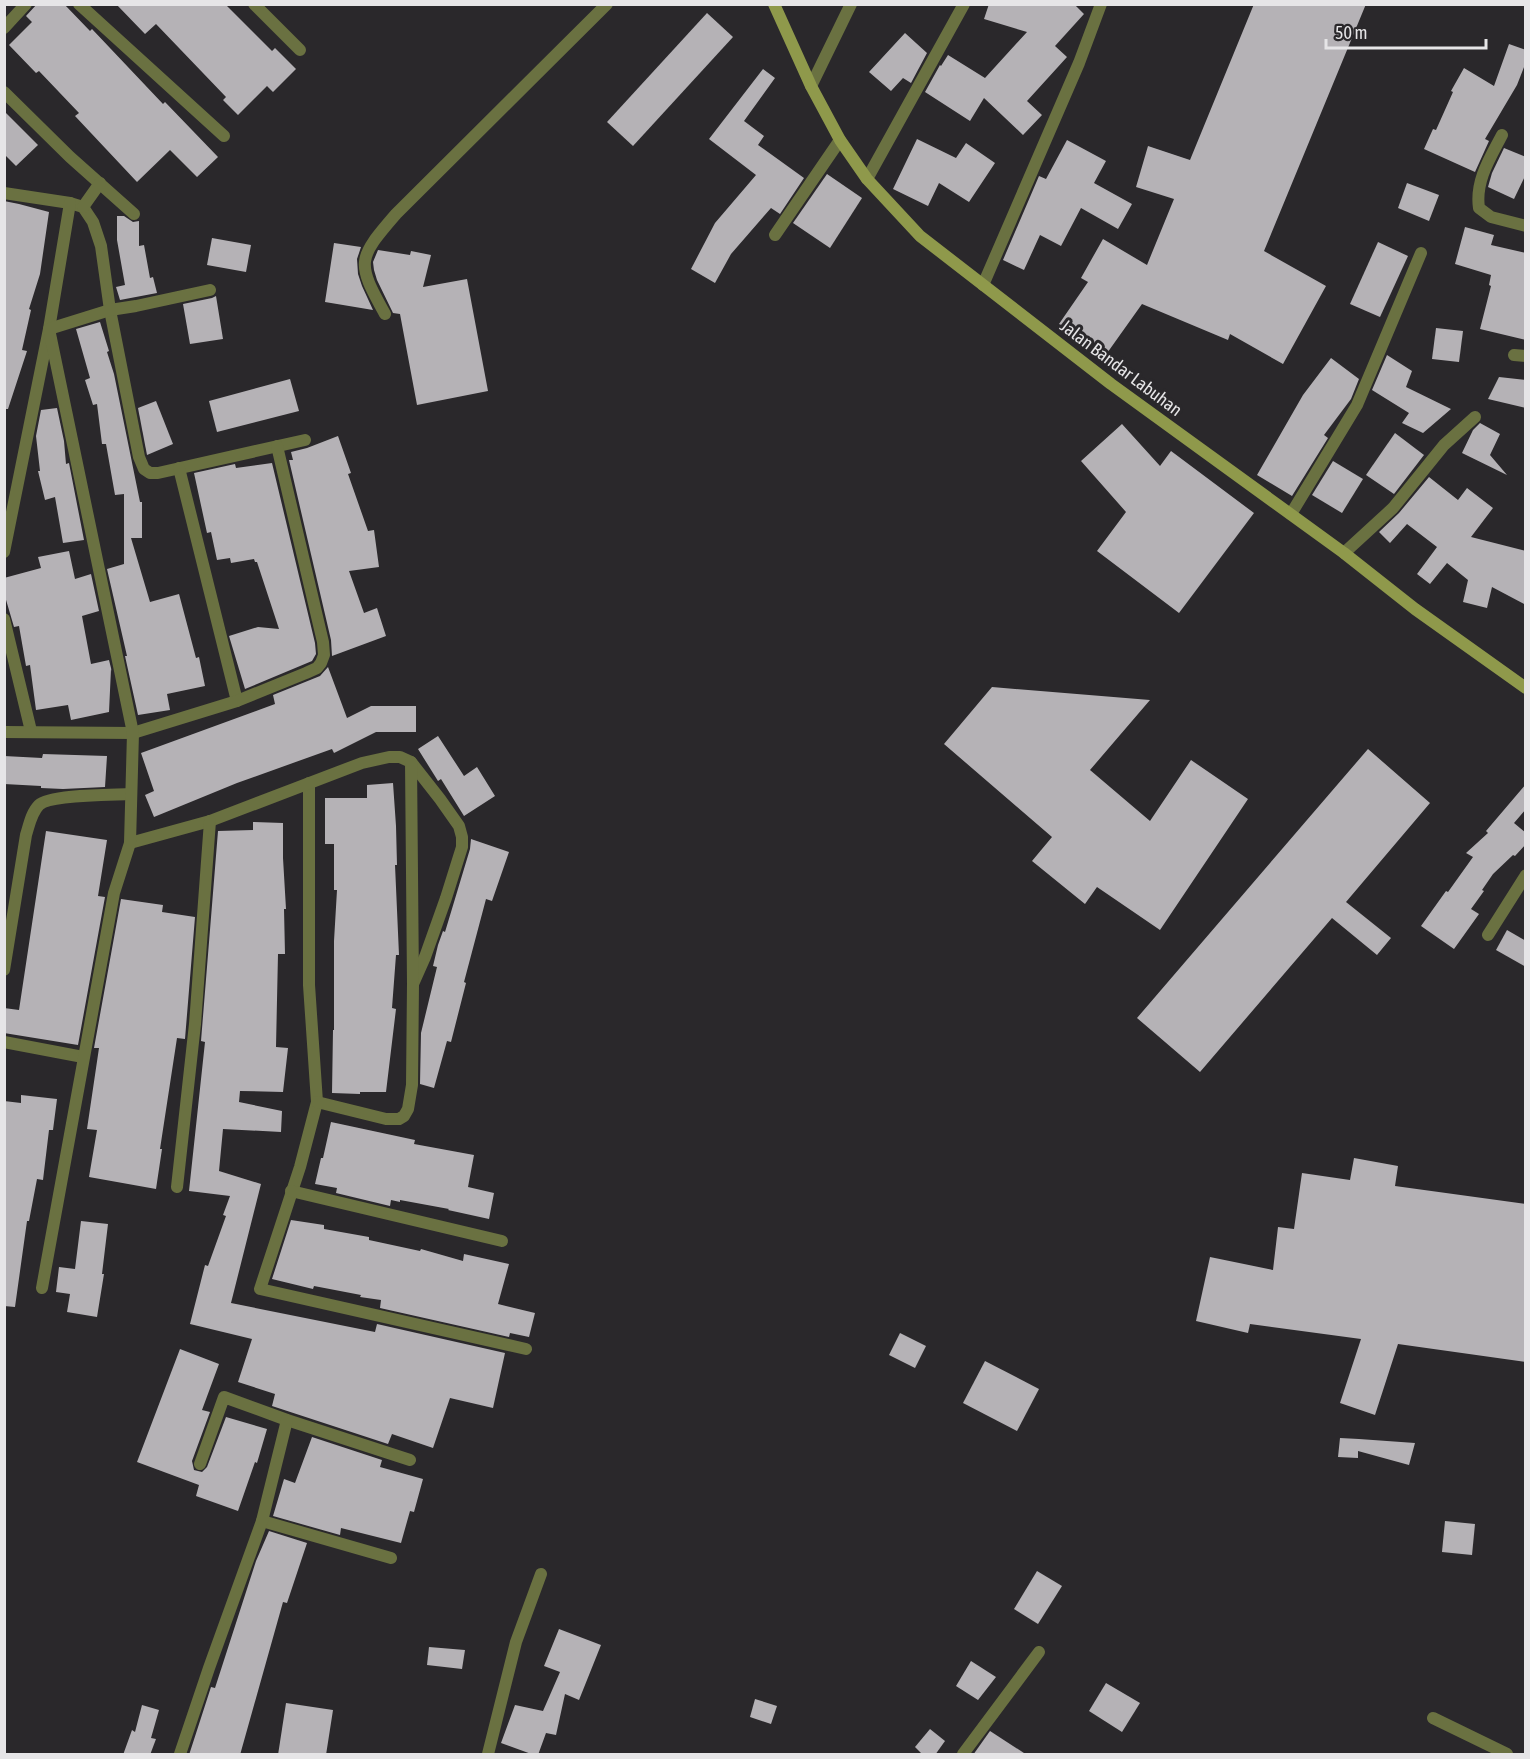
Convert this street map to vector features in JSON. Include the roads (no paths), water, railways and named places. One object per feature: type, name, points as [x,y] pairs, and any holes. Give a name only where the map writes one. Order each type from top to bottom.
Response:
[{"type":"main road","name":"Jalan Bandar Labuhan","points":[[774,4],[811,86],[840,140],[867,179],[920,236],[1110,384],[1344,553],[1415,609],[1526,687]]},
{"type":"street","points":[[4,28],[26,4]]},
{"type":"street","points":[[79,4],[224,136]]},
{"type":"street","points":[[254,4],[300,50]]},
{"type":"street","points":[[385,314],[369,286],[365,272],[364,261],[368,248],[396,214],[607,4]]},
{"type":"street","points":[[811,86],[851,4]]},
{"type":"street","points":[[867,179],[964,4]]},
{"type":"street","points":[[983,285],[1101,4]]},
{"type":"street","points":[[4,92],[70,157],[134,214]]},
{"type":"street","points":[[1502,135],[1483,173],[1477,195],[1479,208],[1491,217],[1526,226]]},
{"type":"street","points":[[775,235],[840,140]]},
{"type":"street","points":[[83,207],[100,183]]},
{"type":"street","points":[[4,193],[83,207],[93,222],[101,246],[110,310],[139,457],[144,469],[150,473],[179,468],[305,440]]},
{"type":"street","points":[[4,552],[50,329],[70,203]]},
{"type":"street","points":[[1291,514],[1357,405],[1421,253]]},
{"type":"street","points":[[50,329],[110,310],[210,290]]},
{"type":"street","points":[[42,1288],[114,893],[130,843],[133,733],[50,329]]},
{"type":"street","points":[[1344,553],[1393,508],[1444,445],[1474,417]]},
{"type":"street","points":[[4,732],[133,733],[237,701],[316,668],[324,655],[323,642],[277,446]]},
{"type":"street","points":[[179,468],[237,701]]},
{"type":"street","points":[[4,619],[31,731]]},
{"type":"street","points":[[130,843],[210,821],[342,770],[378,759],[400,757],[411,762],[440,798],[459,826],[462,837],[462,848],[446,898],[413,984]]},
{"type":"street","points":[[317,1102],[386,1119],[399,1119],[408,1109],[412,1084],[413,984],[411,762]]},
{"type":"street","points":[[309,783],[309,985],[317,1102],[308,1138],[260,1289],[526,1349]]},
{"type":"street","points":[[4,970],[27,836],[32,815],[37,806],[45,800],[59,798],[131,794]]},
{"type":"street","points":[[177,1187],[195,1024],[210,821]]},
{"type":"street","points":[[1488,935],[1526,875]]},
{"type":"street","points":[[4,1042],[83,1057]]},
{"type":"street","points":[[291,1191],[502,1241]]},
{"type":"street","points":[[200,1464],[224,1397],[410,1460]]},
{"type":"street","points":[[180,1755],[262,1521],[287,1420]]},
{"type":"street","points":[[262,1521],[391,1558]]},
{"type":"street","points":[[488,1755],[516,1642],[541,1574]]},
{"type":"street","points":[[963,1755],[1039,1652]]},
{"type":"street","points":[[1433,1718],[1507,1755]]}]
